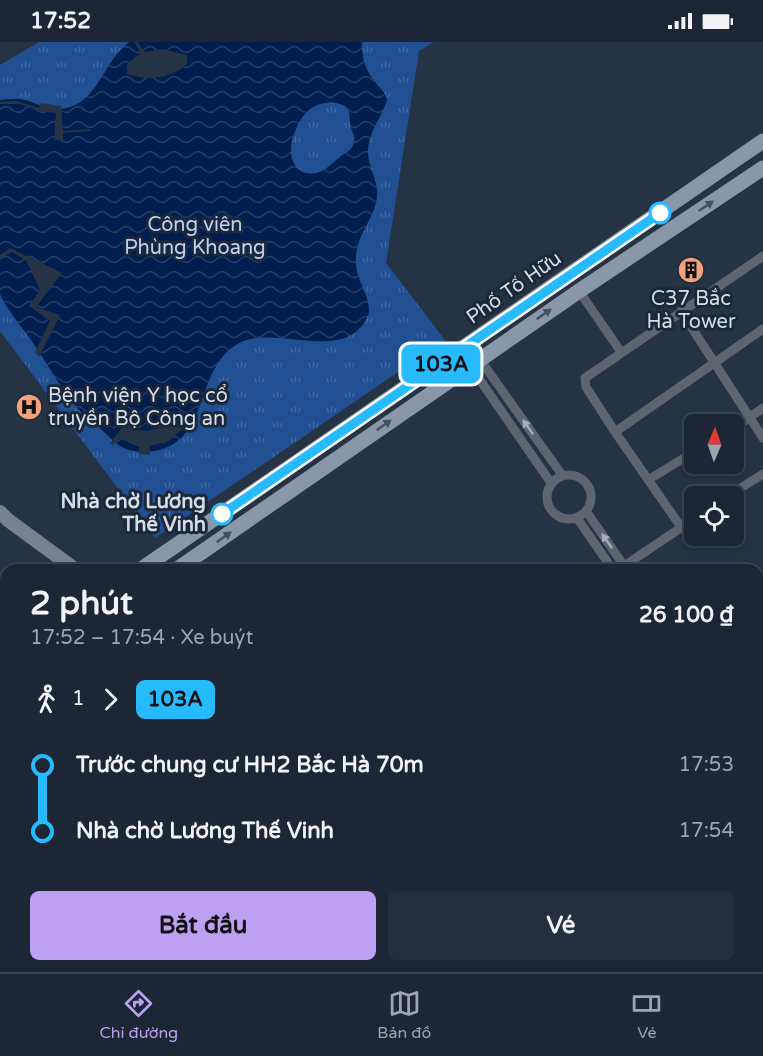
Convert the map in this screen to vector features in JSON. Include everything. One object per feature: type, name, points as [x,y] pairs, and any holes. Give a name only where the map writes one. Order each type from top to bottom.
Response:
[{"type":"main road","name":"Phố Tố Hữu","points":[[149,564],[763,141]]},
{"type":"main road","name":"Phố Tố Hữu","points":[[185,564],[475,362],[763,168]]},
{"type":"street","points":[[681,527],[586,387],[585,378],[763,256]]},
{"type":"street","points":[[579,291],[621,352]]},
{"type":"street","points":[[681,311],[763,438]]},
{"type":"street","points":[[615,432],[763,329]]},
{"type":"street","points":[[465,347],[551,483]]},
{"type":"street","points":[[475,362],[562,475]]},
{"type":"street","points":[[744,421],[763,408]]},
{"type":"street","points":[[648,480],[684,458]]},
{"type":"street","points":[[744,486],[763,474]]},
{"type":"street","points":[[562,475],[578,476],[587,483],[590,489],[591,501],[586,511],[577,518],[562,518],[551,510],[546,496],[551,483],[562,475]]},
{"type":"street","points":[[586,511],[620,564]]},
{"type":"street","points":[[0,512],[68,564]]},
{"type":"street","points":[[577,518],[609,564]]},
{"type":"street","points":[[630,564],[684,525]]},
{"type":"green space","name":"Công viên Phùng Khoang","points":[[39,42],[434,42],[419,51],[386,263],[445,340],[155,538],[0,331],[0,65]]},
{"type":"water","name":"Công viên Phùng Khoang","points":[[129,42],[362,42],[367,69],[387,100],[373,131],[368,152],[377,198],[356,254],[357,271],[369,305],[367,318],[356,332],[341,339],[324,341],[269,337],[251,339],[236,345],[223,356],[214,370],[188,430],[178,441],[163,449],[149,452],[130,450],[120,446],[79,410],[9,310],[0,293],[0,100],[24,100],[54,109],[72,106],[91,92]],"holes":[[[332,102],[349,110],[354,142],[349,150],[322,171],[306,173],[294,164],[292,157],[291,148],[296,130],[310,109]]]},
{"type":"pier","points":[[134,42],[137,42],[145,52],[162,49],[187,55],[187,64],[180,70],[162,77],[143,78],[127,74],[127,64],[141,53]]},
{"type":"pier","points":[[16,101],[39,108],[41,103],[61,106],[63,131],[90,129],[90,131],[63,133],[63,140],[54,140],[56,113],[40,111],[20,104],[0,104],[0,102]]},
{"type":"pier","points":[[10,248],[62,273],[36,307],[60,315],[39,357],[35,352],[50,321],[29,306],[40,290],[26,260],[12,252],[0,259],[0,255]]},
{"type":"pier","points":[[175,415],[195,426],[193,429],[186,426],[169,441],[150,446],[150,455],[139,454],[139,447],[119,438],[113,445],[110,443],[125,424],[135,429],[148,431],[163,427]]},
{"type":"bus line","name":"103A","points":[[222,514],[660,213]]},
{"type":"place","name":"C37 Bắc Hà Tower","points":[[691,270]]},
{"type":"place","name":"Bệnh viện Y học cổ truyền Bộ Công an","points":[[29,407]]},
{"type":"place","name":"Nhà chờ Lương Thế Vinh","points":[[222,514]]}]
